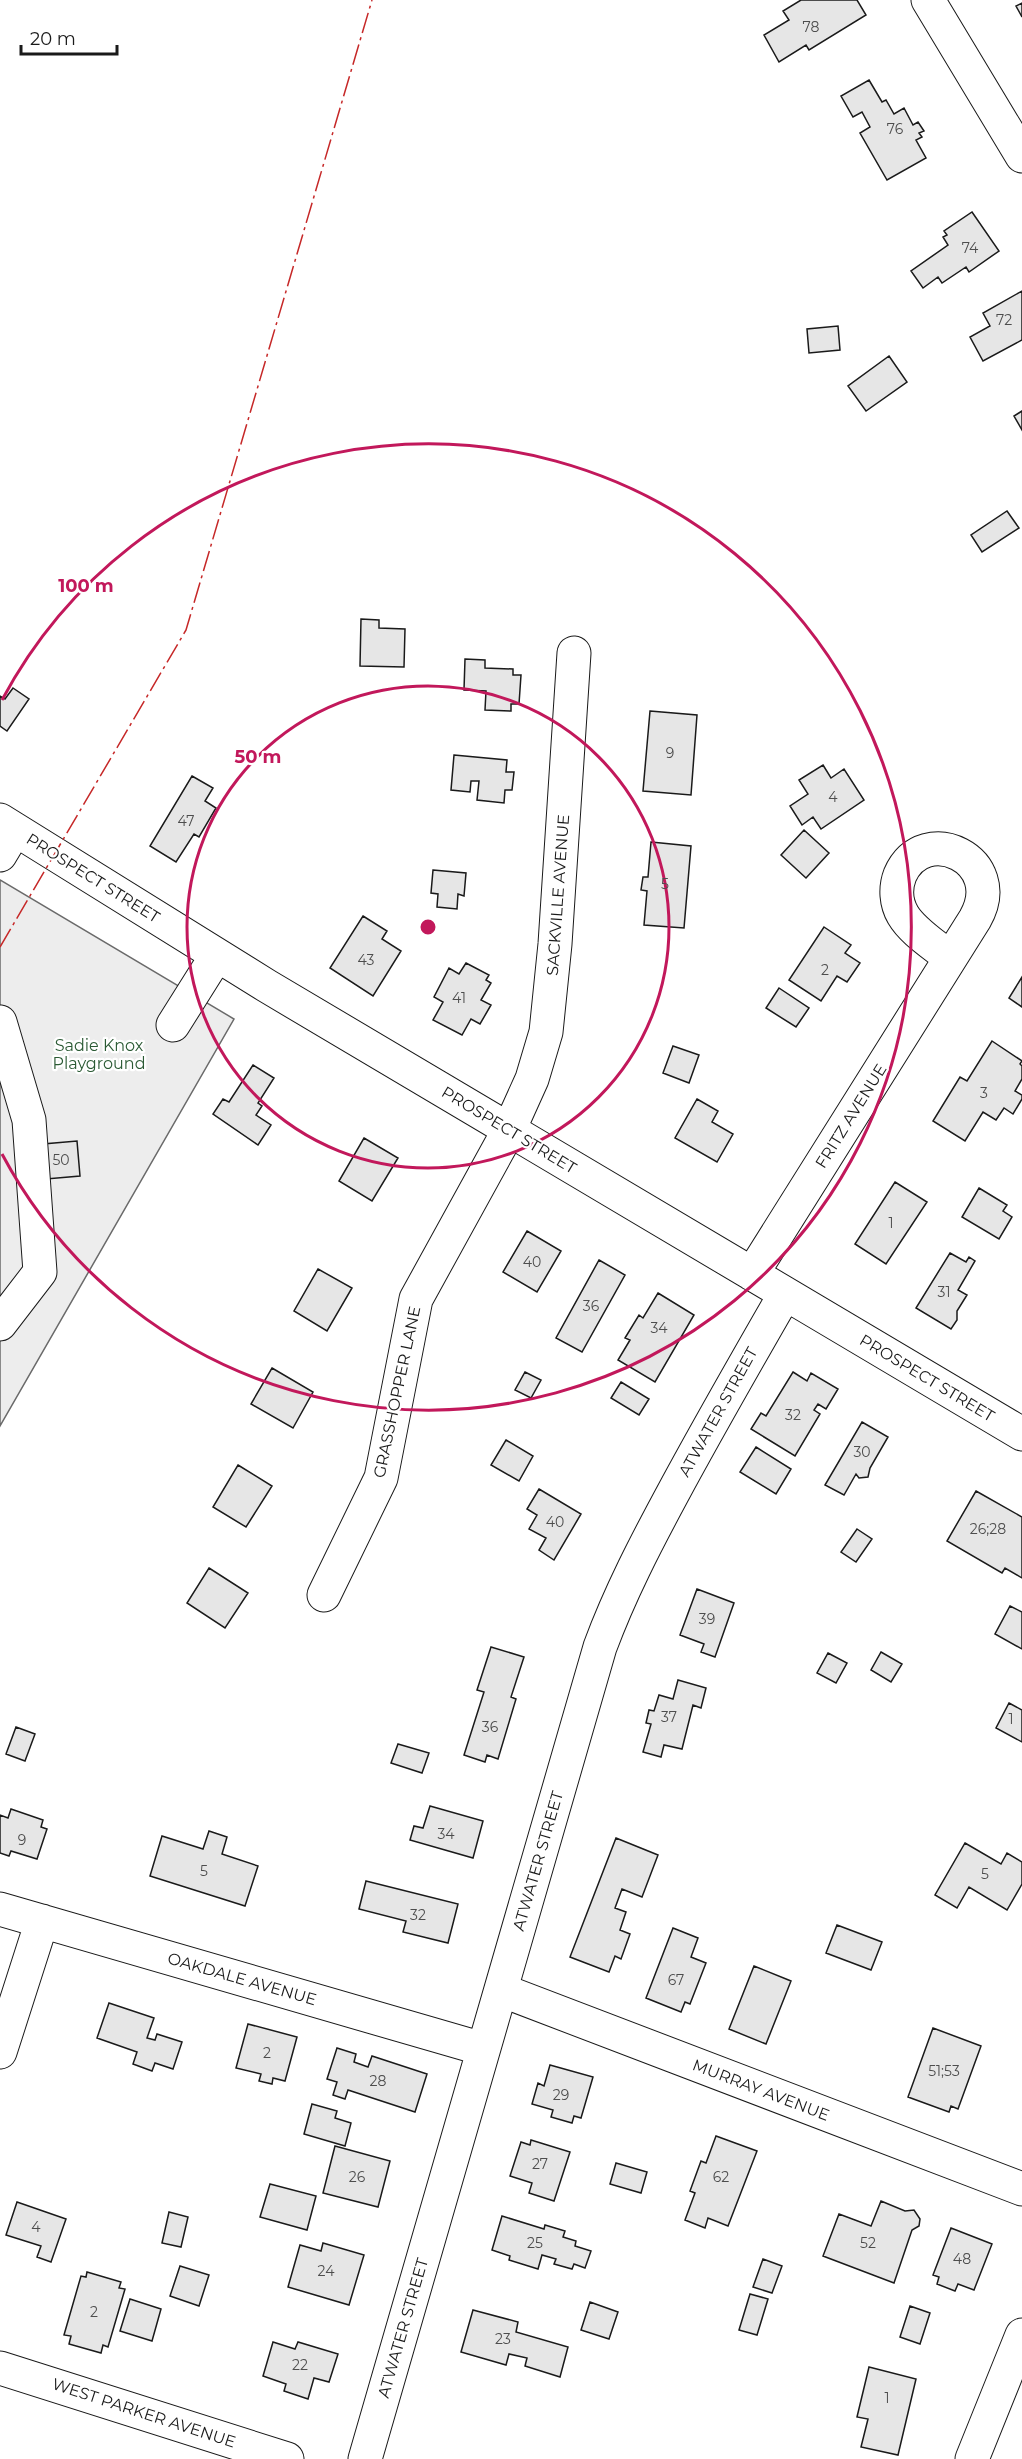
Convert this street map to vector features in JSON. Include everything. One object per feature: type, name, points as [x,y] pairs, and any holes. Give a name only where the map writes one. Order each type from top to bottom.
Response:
[{"type":"street","points":[[928,0],[1022,156]]},
{"type":"street","name":"SACKVILLE AVENUE","points":[[509,1130],[532,1079],[546,1032],[555,944],[574,653]]},
{"type":"street","name":"PROSPECT STREET","points":[[5,835],[217,955],[1022,1434]]},
{"type":"street","points":[[173,1025],[217,955]]},
{"type":"street","name":"FRITZ AVENUE","points":[[752,1274],[950,958]]},
{"type":"street","points":[[0,1022],[29,1120],[40,1272],[0,1324]]},
{"type":"street","name":"GRASSHOPPER LANE","points":[[324,1594],[381,1478],[416,1299],[509,1130]]},
{"type":"street","name":"ATWATER STREET","points":[[365,2459],[583,1703],[611,1617],[653,1530],[725,1397],[785,1294]]},
{"type":"street","name":"OAKDALE AVENUE","points":[[0,1909],[483,2049]]},
{"type":"street","points":[[0,2052],[42,1921]]},
{"type":"street","name":"MURRAY AVENUE","points":[[501,1990],[1022,2189]]},
{"type":"street","points":[[972,2459],[1022,2335]]},
{"type":"street","name":"WEST PARKER AVENUE","points":[[0,2368],[287,2459]]},
{"type":"green space","name":"Sadie Knox Playground","points":[[0,880],[234,1019],[0,1426]]},
{"type":"building","points":[[801,0],[857,0],[866,15],[809,50],[806,45],[779,62],[764,35],[789,20],[783,11]]},
{"type":"building","points":[[1022,3],[1022,17],[1016,6]]},
{"type":"building","points":[[869,80],[882,102],[886,100],[894,114],[904,108],[913,125],[918,122],[924,131],[919,133],[922,137],[916,140],[926,158],[887,180],[860,133],[870,127],[862,112],[853,117],[841,96]]},
{"type":"building","points":[[972,212],[999,251],[969,272],[966,267],[942,283],[938,277],[923,288],[911,271],[948,245],[943,237],[947,235],[944,231]]},
{"type":"building","points":[[1022,291],[1022,340],[983,361],[970,337],[990,326],[983,313]]},
{"type":"building","points":[[838,326],[840,350],[809,353],[807,329]]},
{"type":"building","points":[[889,356],[907,382],[866,411],[848,386]]},
{"type":"building","points":[[1022,411],[1022,430],[1014,416]]},
{"type":"building","points":[[1007,511],[1019,528],[982,552],[971,535]]},
{"type":"building","points":[[361,619],[379,620],[379,628],[405,629],[404,667],[360,666]]},
{"type":"building","points":[[465,659],[485,660],[485,668],[513,669],[513,675],[521,675],[519,704],[511,704],[511,711],[485,710],[486,691],[464,690]]},
{"type":"building","points":[[13,688],[29,699],[7,731],[0,726],[0,696],[5,699]]},
{"type":"building","points":[[650,711],[697,715],[691,795],[643,791]]},
{"type":"building","points":[[454,755],[507,760],[506,772],[514,772],[512,790],[505,790],[504,803],[477,800],[479,781],[471,781],[470,792],[451,790]]},
{"type":"building","points":[[823,765],[831,778],[844,769],[864,800],[821,829],[813,817],[802,825],[790,806],[808,794],[799,780]]},
{"type":"building","points":[[192,776],[213,788],[205,801],[216,808],[199,837],[194,834],[176,862],[150,846]]},
{"type":"building","points":[[804,830],[829,853],[806,878],[781,855]]},
{"type":"building","points":[[651,842],[691,846],[684,928],[644,925],[647,891],[641,890],[643,877],[648,877]]},
{"type":"building","points":[[433,870],[466,873],[464,896],[458,894],[457,909],[437,907],[438,894],[431,893]]},
{"type":"building","points":[[363,916],[387,931],[382,939],[401,951],[373,996],[330,968]]},
{"type":"building","points":[[824,927],[851,945],[845,953],[860,963],[847,982],[837,976],[821,1001],[789,980]]},
{"type":"building","points":[[466,963],[489,975],[486,980],[491,983],[481,1000],[491,1005],[480,1024],[471,1019],[462,1035],[433,1020],[443,1002],[434,997],[449,968],[459,974]]},
{"type":"building","points":[[1022,977],[1022,1007],[1009,998]]},
{"type":"building","points":[[779,988],[809,1008],[796,1027],[766,1008]]},
{"type":"building","points":[[992,1041],[1022,1061],[1020,1064],[1022,1079],[1015,1091],[1022,1095],[1022,1099],[1013,1114],[1004,1108],[996,1120],[983,1112],[965,1141],[933,1121],[960,1077],[967,1081]]},
{"type":"building","points":[[673,1046],[699,1055],[689,1083],[663,1073]]},
{"type":"building","points":[[253,1065],[274,1078],[258,1103],[262,1106],[256,1115],[271,1125],[258,1145],[213,1114],[223,1099],[229,1102]]},
{"type":"building","points":[[697,1099],[718,1111],[712,1122],[733,1134],[717,1162],[675,1138]]},
{"type":"building","points":[[364,1138],[398,1158],[372,1201],[339,1181]]},
{"type":"building","points":[[77,1141],[80,1176],[46,1179],[43,1144]]},
{"type":"building","points":[[895,1182],[927,1202],[886,1264],[855,1244]]},
{"type":"building","points":[[979,1188],[1007,1205],[1003,1211],[1012,1217],[999,1239],[962,1217]]},
{"type":"building","points":[[527,1231],[561,1251],[537,1292],[503,1272]]},
{"type":"building","points":[[950,1253],[966,1262],[969,1257],[975,1261],[958,1290],[967,1295],[957,1311],[957,1320],[951,1329],[916,1308]]},
{"type":"building","points":[[599,1260],[625,1275],[582,1352],[556,1338]]},
{"type":"building","points":[[318,1269],[352,1288],[327,1331],[294,1311]]},
{"type":"building","points":[[658,1293],[694,1315],[655,1382],[618,1360],[630,1340],[625,1338],[639,1315],[643,1318]]},
{"type":"building","points":[[272,1368],[313,1392],[293,1428],[251,1404]]},
{"type":"building","points":[[525,1372],[541,1380],[531,1398],[515,1390]]},
{"type":"building","points":[[793,1372],[807,1381],[811,1373],[838,1389],[826,1409],[818,1404],[814,1410],[820,1414],[795,1456],[751,1429],[761,1413],[766,1416]]},
{"type":"building","points":[[621,1382],[649,1399],[639,1415],[611,1398]]},
{"type":"building","points":[[862,1422],[888,1437],[870,1468],[868,1477],[859,1478],[856,1474],[844,1495],[825,1485]]},
{"type":"building","points":[[506,1440],[533,1456],[519,1481],[491,1465]]},
{"type":"building","points":[[756,1447],[791,1469],[776,1494],[740,1472]]},
{"type":"building","points":[[238,1465],[272,1486],[246,1527],[213,1507]]},
{"type":"building","points":[[539,1489],[581,1514],[554,1560],[539,1550],[546,1538],[529,1529],[537,1515],[527,1509]]},
{"type":"building","points":[[976,1491],[1022,1517],[1022,1578],[1005,1568],[1002,1573],[947,1541]]},
{"type":"building","points":[[857,1529],[872,1539],[856,1562],[841,1552]]},
{"type":"building","points":[[209,1568],[248,1593],[225,1628],[187,1603]]},
{"type":"building","points":[[697,1589],[734,1603],[715,1657],[701,1652],[704,1644],[680,1635]]},
{"type":"building","points":[[1010,1606],[1022,1612],[1022,1649],[995,1634]]},
{"type":"building","points":[[491,1647],[524,1657],[511,1697],[516,1699],[498,1759],[487,1755],[485,1762],[464,1755],[484,1692],[477,1690]]},
{"type":"building","points":[[881,1652],[902,1664],[891,1682],[871,1670]]},
{"type":"building","points":[[828,1653],[847,1663],[836,1683],[817,1673]]},
{"type":"building","points":[[678,1680],[706,1688],[701,1708],[693,1705],[682,1749],[664,1745],[661,1757],[643,1752],[651,1724],[646,1723],[649,1710],[654,1711],[659,1695],[673,1699]]},
{"type":"building","points":[[1009,1703],[1022,1710],[1022,1742],[996,1728]]},
{"type":"building","points":[[16,1727],[35,1734],[25,1761],[6,1754]]},
{"type":"building","points":[[398,1744],[429,1753],[422,1773],[391,1763]]},
{"type":"building","points":[[430,1806],[483,1821],[473,1858],[410,1840],[414,1826],[423,1828]]},
{"type":"building","points":[[11,1809],[43,1820],[41,1827],[47,1829],[37,1859],[11,1851],[9,1856],[0,1853],[0,1815],[8,1818]]},
{"type":"building","points":[[209,1831],[227,1837],[222,1854],[258,1866],[245,1906],[150,1876],[162,1836],[203,1849]]},
{"type":"building","points":[[616,1838],[658,1855],[642,1897],[622,1889],[615,1908],[626,1912],[620,1930],[630,1934],[621,1959],[615,1956],[609,1972],[570,1957]]},
{"type":"building","points":[[965,1843],[1001,1864],[1007,1853],[1022,1862],[1022,1884],[1007,1910],[969,1887],[957,1908],[935,1895]]},
{"type":"building","points":[[366,1881],[458,1904],[448,1943],[403,1932],[406,1921],[359,1909]]},
{"type":"building","points":[[837,1925],[882,1942],[871,1970],[826,1953]]},
{"type":"building","points":[[673,1928],[698,1938],[691,1957],[706,1963],[690,2004],[685,2002],[681,2012],[646,1998]]},
{"type":"building","points":[[754,1966],[791,1981],[766,2044],[729,2029]]},
{"type":"building","points":[[109,2003],[154,2018],[147,2038],[155,2040],[157,2034],[182,2042],[173,2069],[155,2063],[152,2071],[133,2064],[137,2052],[97,2038]]},
{"type":"building","points":[[248,2024],[297,2037],[285,2081],[273,2078],[272,2084],[259,2081],[261,2074],[236,2068]]},
{"type":"building","points":[[933,2028],[981,2046],[958,2109],[951,2106],[949,2112],[908,2097]]},
{"type":"building","points":[[337,2048],[356,2054],[354,2062],[368,2067],[372,2056],[427,2074],[415,2112],[348,2090],[345,2099],[333,2095],[337,2082],[327,2079]]},
{"type":"building","points":[[550,2065],[593,2077],[581,2118],[574,2116],[572,2123],[551,2117],[553,2110],[532,2104],[538,2083],[544,2086]]},
{"type":"building","points":[[312,2104],[337,2111],[335,2118],[351,2123],[345,2146],[304,2134]]},
{"type":"building","points":[[716,2136],[757,2151],[728,2226],[708,2218],[705,2228],[685,2220],[695,2193],[690,2191],[701,2161],[706,2163]]},
{"type":"building","points":[[531,2140],[570,2152],[554,2201],[529,2193],[532,2183],[510,2176],[521,2142],[530,2145]]},
{"type":"building","points":[[335,2146],[390,2161],[378,2207],[323,2193]]},
{"type":"building","points":[[616,2163],[647,2172],[641,2193],[610,2184]]},
{"type":"building","points":[[270,2184],[316,2196],[307,2230],[260,2217]]},
{"type":"building","points":[[881,2201],[905,2211],[914,2210],[920,2219],[919,2226],[912,2230],[894,2283],[823,2256],[839,2214],[871,2226]]},
{"type":"building","points":[[17,2202],[66,2219],[51,2262],[37,2257],[41,2246],[6,2235]]},
{"type":"building","points":[[169,2212],[188,2217],[181,2247],[162,2243]]},
{"type":"building","points":[[502,2216],[544,2229],[545,2225],[565,2231],[563,2237],[576,2241],[575,2246],[591,2251],[585,2268],[574,2264],[572,2269],[554,2264],[556,2259],[542,2255],[538,2269],[509,2260],[510,2256],[492,2250]]},
{"type":"building","points":[[951,2228],[992,2244],[974,2290],[958,2284],[955,2291],[937,2284],[939,2277],[933,2275]]},
{"type":"building","points":[[323,2243],[364,2255],[349,2305],[288,2287],[300,2245],[321,2251]]},
{"type":"building","points":[[763,2259],[782,2266],[772,2293],[753,2287]]},
{"type":"building","points":[[180,2266],[209,2275],[199,2306],[170,2296]]},
{"type":"building","points":[[87,2272],[121,2282],[119,2288],[125,2289],[108,2347],[103,2345],[101,2353],[69,2344],[71,2336],[64,2335],[81,2276],[86,2277]]},
{"type":"building","points":[[750,2294],[768,2299],[757,2335],[739,2330]]},
{"type":"building","points":[[130,2299],[161,2309],[152,2341],[120,2331]]},
{"type":"building","points":[[590,2302],[618,2312],[609,2339],[581,2330]]},
{"type":"building","points":[[910,2306],[930,2313],[920,2344],[900,2337]]},
{"type":"building","points":[[473,2310],[518,2322],[516,2332],[568,2347],[560,2377],[525,2366],[527,2358],[509,2354],[506,2365],[461,2352]]},
{"type":"building","points":[[273,2342],[295,2349],[298,2342],[338,2354],[329,2382],[314,2378],[308,2399],[284,2391],[286,2384],[263,2376]]},
{"type":"building","points":[[869,2367],[916,2379],[898,2455],[861,2447],[868,2419],[857,2417]]},
{"type":"power","points":[[0,947],[186,630],[372,0]]}]
